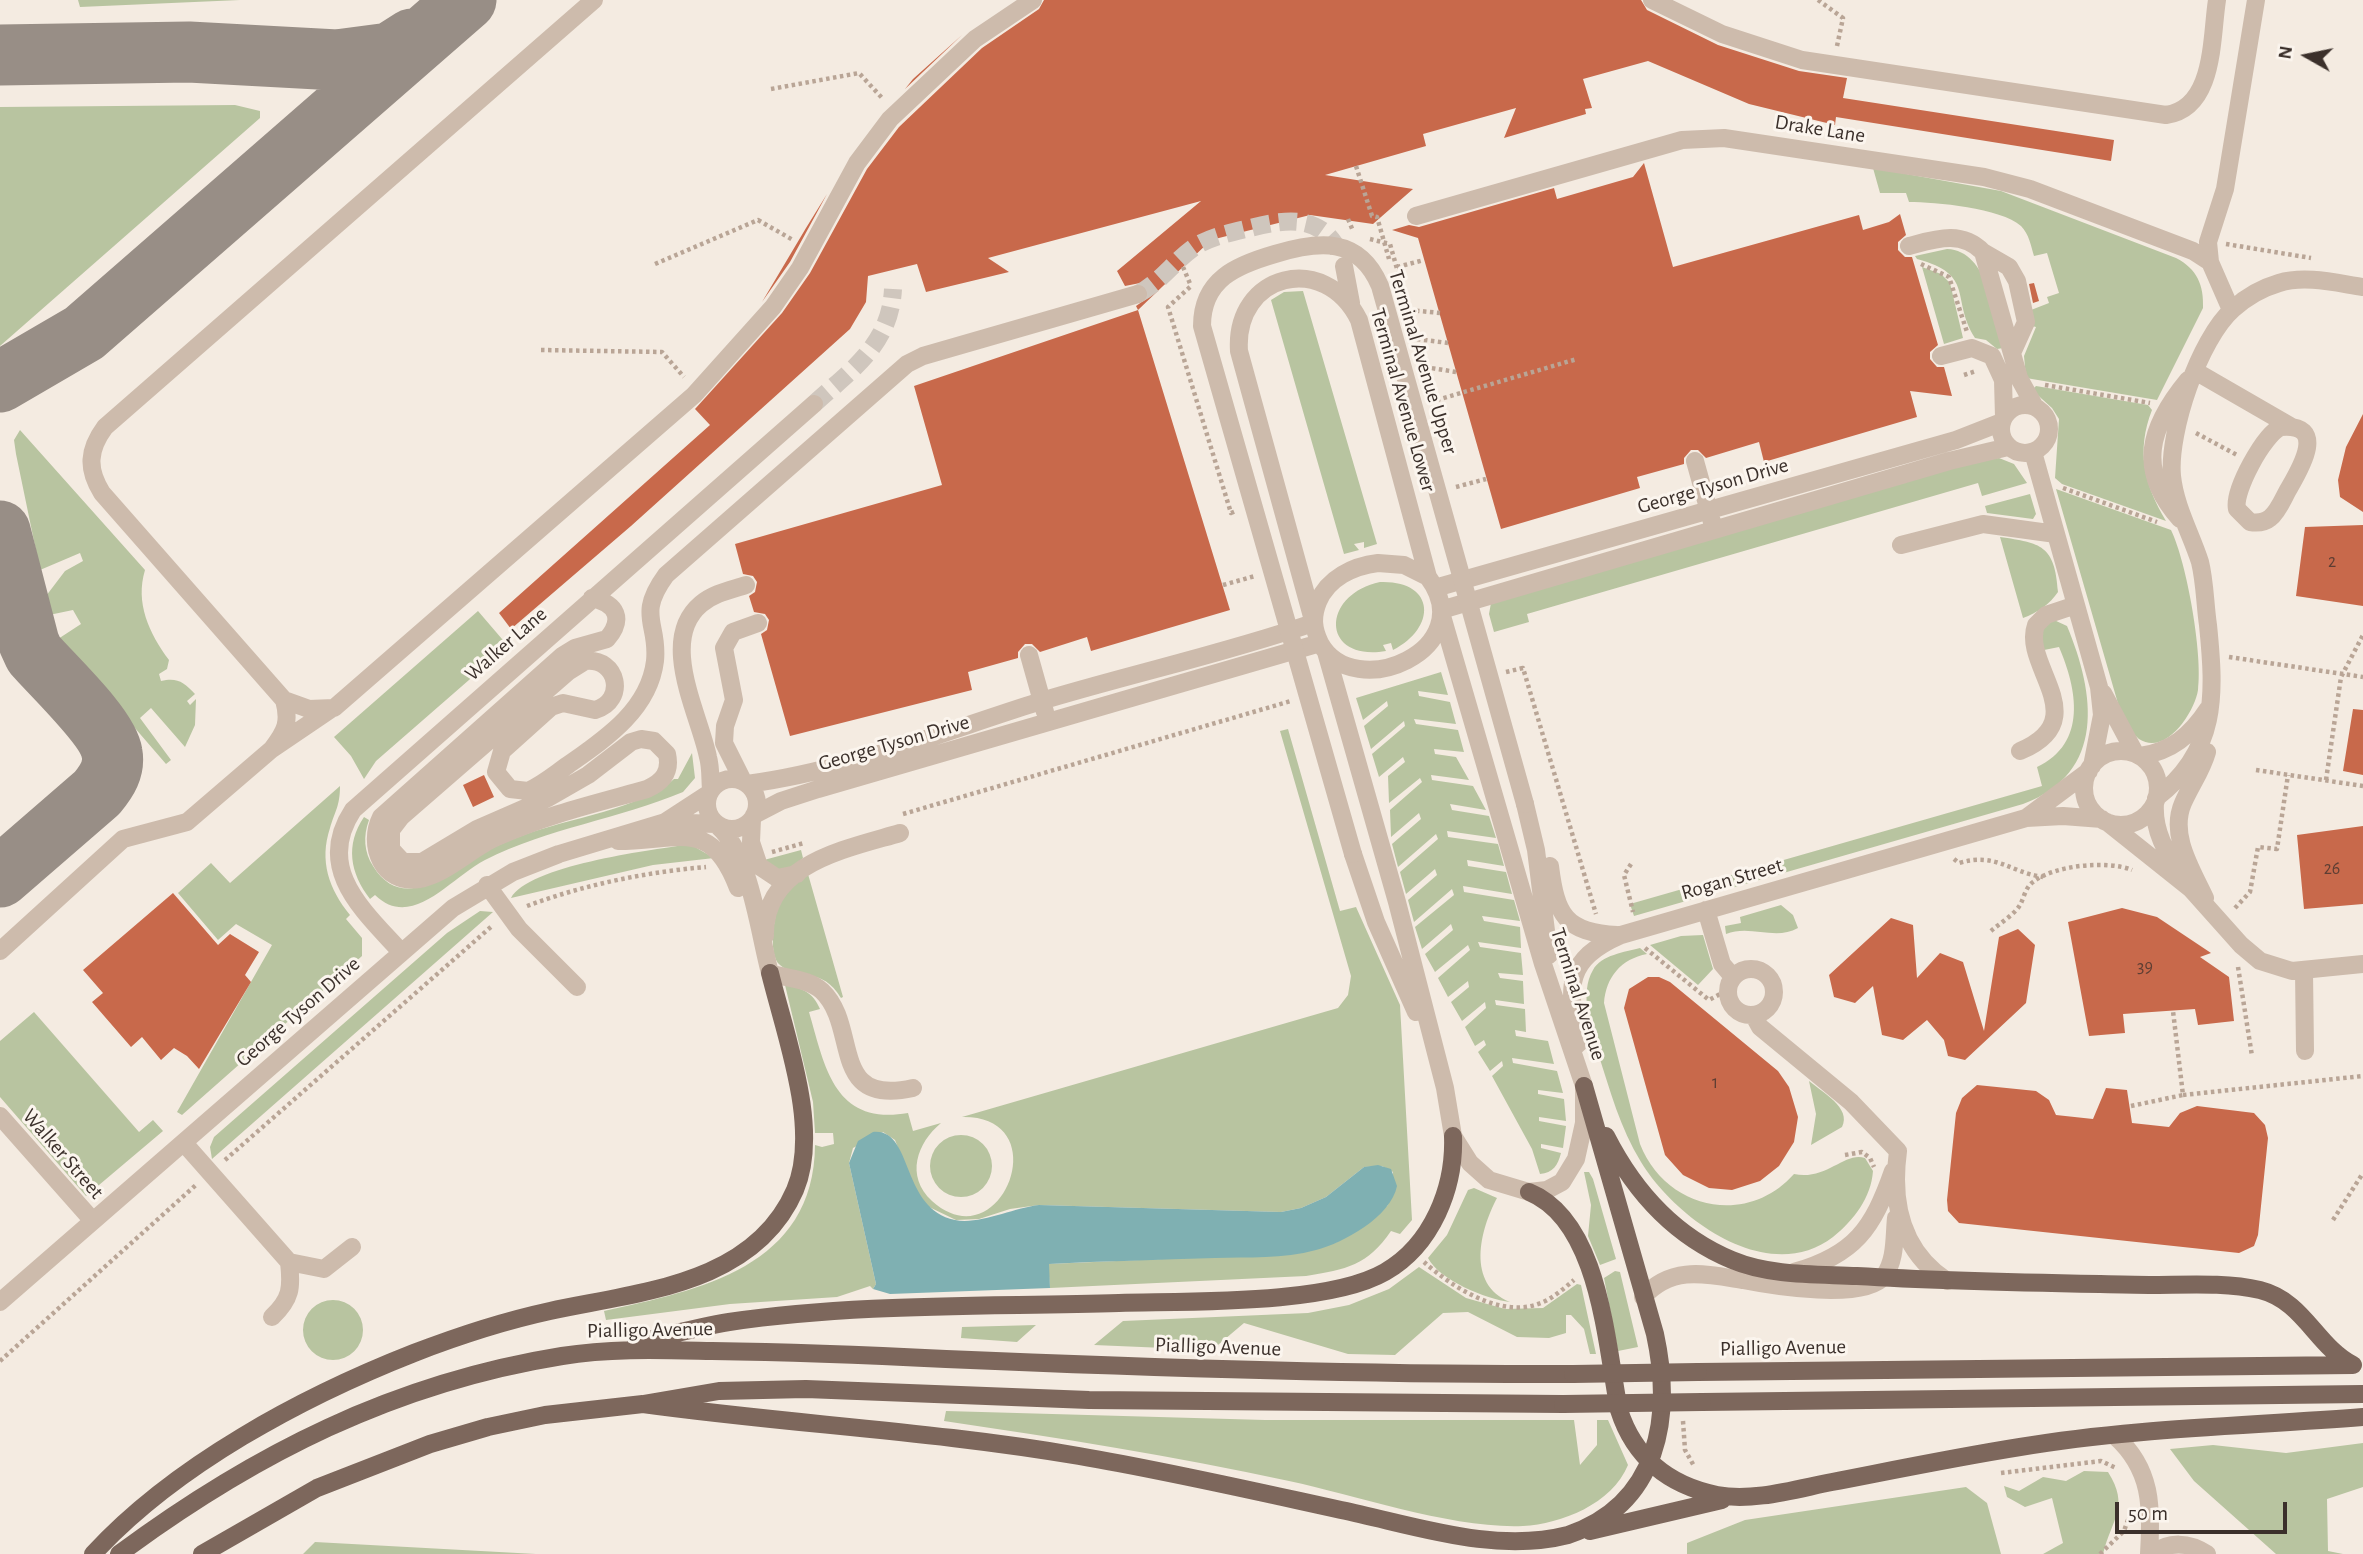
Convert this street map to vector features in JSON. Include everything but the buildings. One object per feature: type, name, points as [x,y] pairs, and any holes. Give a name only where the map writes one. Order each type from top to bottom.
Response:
[{"type":"main road","points":[[93,1554],[130,1516],[168,1487],[271,1423],[374,1369],[501,1324],[642,1292],[705,1274],[743,1253],[761,1239],[788,1206],[796,1187],[804,1149],[800,1098],[768,965]]},
{"type":"main road","points":[[1584,1086],[1622,1164],[1646,1199],[1693,1240],[1735,1262],[1791,1272],[1883,1278],[2211,1286],[2258,1290],[2280,1298],[2301,1313],[2329,1349],[2358,1365]]},
{"type":"main road","points":[[1559,1538],[1580,1530],[1616,1507],[1637,1484],[1660,1435],[1664,1389],[1657,1343],[1584,1086]]},
{"type":"main road","points":[[612,1349],[729,1322],[853,1311],[1181,1301],[1320,1293],[1342,1288],[1386,1272],[1404,1258],[1428,1229],[1449,1184],[1453,1136]]},
{"type":"main road","points":[[1529,1192],[1557,1210],[1586,1254],[1619,1410],[1627,1431],[1649,1463],[1663,1475],[1694,1489],[1720,1496],[1776,1493],[2022,1446],[2363,1417]]},
{"type":"main road","name":"Pialligo Avenue","points":[[119,1554],[247,1466],[337,1423],[479,1374],[562,1356],[612,1349],[1314,1373],[1573,1374],[2358,1365]]},
{"type":"main road","points":[[202,1554],[317,1489],[430,1444],[488,1427],[545,1415],[642,1405],[719,1391],[806,1388],[1089,1400],[1563,1404],[2363,1394]]},
{"type":"main road","points":[[642,1405],[1005,1444],[1079,1456],[1247,1489],[1480,1542],[1528,1545],[1746,1495]]},
{"type":"street","points":[[0,951],[123,839],[187,822],[271,749],[286,732],[289,717],[284,700],[102,493],[92,476],[90,458],[95,441],[105,426],[594,0]]},
{"type":"street","points":[[271,749],[334,708],[694,394],[773,307],[800,268],[857,163],[890,119],[914,93],[975,39],[1033,0]]},
{"type":"street","points":[[1651,0],[1722,34],[1802,60],[2166,115],[2188,107],[2202,88],[2217,0]]},
{"type":"street","points":[[2231,310],[2210,262],[2208,242],[2225,189],[2256,0]]},
{"type":"street","name":"Drake Lane","points":[[1416,216],[1682,140],[1724,138],[1984,177],[2054,198],[2193,251],[2210,262]]},
{"type":"street","points":[[1912,254],[1940,238],[1960,238],[1983,252],[2020,382],[2035,407],[2047,419],[2049,426],[2046,442],[2033,452],[2020,453],[2008,447],[2001,432],[2003,380],[1999,366],[1992,356],[1972,348],[1941,356]]},
{"type":"street","name":"Terminal Avenue Upper","points":[[1438,1060],[1376,922],[1353,853],[1204,336],[1202,318],[1206,301],[1224,274],[1243,263],[1309,244],[1338,246],[1366,263],[1380,286],[1531,826]]},
{"type":"street","points":[[1344,266],[1351,304]]},
{"type":"street","name":"Terminal Avenue Lower","points":[[1313,621],[1241,361],[1238,332],[1254,298],[1282,281],[1300,278],[1324,282],[1351,304],[1359,320],[1432,582]]},
{"type":"street","points":[[2210,911],[2182,847],[2179,825],[2182,805],[2205,757],[2211,703],[2211,654],[2202,570],[2189,534],[2161,495],[2152,455],[2162,414],[2195,371],[2215,332],[2231,310],[2256,293],[2280,282],[2306,280],[2363,287]]},
{"type":"street","points":[[592,598],[607,602],[615,612],[615,625],[607,639],[575,648],[562,656],[380,817],[374,842],[380,860],[391,872],[407,878],[429,876],[472,849],[515,829],[646,789],[660,782],[668,771],[667,754],[658,743],[636,740],[568,787],[477,830],[422,862],[403,862],[391,849],[391,830],[401,817],[574,667],[585,661],[603,664],[613,674],[615,688],[611,700],[603,707],[591,710],[563,703],[551,707],[502,751],[496,772],[510,789],[528,791],[609,735],[631,713],[649,688],[655,656],[649,616],[655,593],[666,575],[907,364],[923,356],[1138,294]]},
{"type":"street","points":[[2195,371],[2292,427],[2302,433],[2307,442],[2306,460],[2274,514],[2259,523],[2244,519],[2236,503],[2253,463],[2269,434],[2280,427],[2292,427]]},
{"type":"street","name":"Walker Lane","points":[[401,952],[353,898],[344,880],[339,849],[349,816],[365,798],[814,404]]},
{"type":"street","points":[[2003,419],[2015,408],[2035,407]]},
{"type":"street","name":"George Tyson Drive","points":[[1441,613],[1968,436],[2003,419]]},
{"type":"street","name":"George Tyson Drive","points":[[1432,582],[1711,521],[2008,447]]},
{"type":"street","points":[[2033,452],[2099,687],[2102,715],[2085,794],[2090,806],[2105,820],[2191,889]]},
{"type":"street","points":[[1695,461],[1711,521]]},
{"type":"street","points":[[1901,545],[1983,524],[2056,534]]},
{"type":"street","points":[[1323,648],[1341,663],[1358,668],[1395,666],[1413,657],[1438,633],[1441,613],[1432,582],[1397,563],[1378,563],[1357,568],[1329,584],[1319,600],[1313,621],[1323,648],[1438,1060],[1453,1136],[1470,1163],[1484,1177],[1502,1186],[1529,1192]]},
{"type":"street","points":[[746,585],[703,602],[690,618],[682,637],[684,667],[709,761],[707,810],[731,839],[740,861],[768,965]]},
{"type":"street","points":[[2020,751],[2042,738],[2054,713],[2049,681],[2034,646],[2035,628],[2046,615],[2076,604]]},
{"type":"street","name":"Terminal Avenue","points":[[1441,613],[1562,1023],[1584,1086],[1581,1142],[1570,1172],[1555,1187],[1529,1192]]},
{"type":"street","name":"George Tyson Drive","points":[[745,783],[807,773],[1042,701],[1249,645],[1313,621]]},
{"type":"street","points":[[758,623],[733,632],[724,648],[734,700],[725,726],[724,743],[745,783],[756,796],[753,817],[755,857],[762,869],[773,877],[788,877],[836,851],[898,825]]},
{"type":"street","name":"George Tyson Drive","points":[[753,817],[806,792],[1049,722],[1323,648]]},
{"type":"street","points":[[1029,655],[1049,722]]},
{"type":"street","points":[[2099,687],[2138,755],[2156,774],[2154,819],[2159,836],[2191,889],[2210,911],[2260,961],[2281,969],[2304,971],[2363,964]]},
{"type":"street","points":[[284,700],[309,709],[334,708]]},
{"type":"street","points":[[2090,768],[2112,752],[2138,755],[2163,751],[2186,736],[2211,703]]},
{"type":"street","points":[[2105,820],[2121,824],[2135,822],[2147,814],[2196,755],[2206,733],[2211,703]]},
{"type":"street","name":"Rogan Street","points":[[2026,818],[2090,768]]},
{"type":"street","points":[[665,822],[728,779],[745,783]]},
{"type":"street","name":"Rogan Street","points":[[1584,1086],[1571,1002],[1573,976],[1579,963],[1590,952],[1620,935],[2026,818],[2063,816],[2105,820]]},
{"type":"street","points":[[665,822],[737,829],[753,817]]},
{"type":"street","name":"George Tyson Drive","points":[[0,1303],[442,917],[487,885],[534,863],[597,841],[665,822]]},
{"type":"street","points":[[1531,826],[1562,1023]]},
{"type":"street","points":[[1531,826],[1548,852],[1555,900],[1563,916],[1585,931],[1620,935]]},
{"type":"street","points":[[597,841],[692,838],[712,844],[728,864],[768,965],[811,983],[826,995],[835,1013],[849,1063],[863,1082],[881,1091],[913,1088]]},
{"type":"street","points":[[768,965],[765,919],[770,903],[780,888],[798,873]]},
{"type":"street","points":[[487,885],[507,914],[577,987]]},
{"type":"street","points":[[1706,910],[1730,983],[1728,1000],[1736,1011],[1754,1016],[1762,1013],[1772,1003],[1772,982],[1765,974],[1745,970],[1730,983]]},
{"type":"street","points":[[2304,971],[2305,1051]]},
{"type":"street","points":[[1754,1016],[1763,1029],[1860,1111],[1898,1151],[1879,1209],[1859,1238],[1829,1260],[1791,1272]]},
{"type":"street","name":"Walker Street","points":[[0,1116],[93,1222]]},
{"type":"street","points":[[184,1143],[289,1262],[320,1270],[352,1247]]},
{"type":"street","points":[[1896,1162],[1898,1194],[1907,1241],[1929,1269],[1947,1281]]},
{"type":"street","points":[[1643,1297],[1663,1281],[1691,1273],[1769,1284],[1859,1290],[1875,1285],[1883,1278],[1891,1262],[1898,1194]]},
{"type":"street","points":[[272,1317],[289,1297],[292,1284],[289,1262]]},
{"type":"street","points":[[2115,1436],[2131,1452],[2147,1480],[2151,1504],[2151,1554]]},
{"type":"street","points":[[2151,1554],[2164,1546],[2179,1544],[2207,1554]]},
{"type":"path","points":[[1818,0],[1843,18],[1837,50]]},
{"type":"path","points":[[771,89],[859,73],[891,107]]},
{"type":"path","points":[[1347,234],[1355,236],[1348,219]]},
{"type":"path","points":[[655,264],[758,220],[797,242]]},
{"type":"path","points":[[1367,238],[1390,244],[1400,278]]},
{"type":"path","points":[[2208,242],[2324,260]]},
{"type":"path","points":[[1912,254],[1949,277],[1969,338]]},
{"type":"path","points":[[1397,267],[1424,260]]},
{"type":"path","points":[[1183,267],[1191,286]]},
{"type":"path","points":[[1198,279],[1168,306],[1231,513],[1254,505]]},
{"type":"path","points":[[1406,299],[1412,320]]},
{"type":"path","points":[[1409,310],[1440,313]]},
{"type":"path","points":[[1414,330],[1420,348]]},
{"type":"path","points":[[1417,339],[1448,344]]},
{"type":"path","points":[[541,350],[662,352],[692,385]]},
{"type":"path","points":[[1422,358],[1427,378]]},
{"type":"path","points":[[1431,401],[1577,359]]},
{"type":"path","points":[[1424,367],[1456,372]]},
{"type":"path","points":[[2035,383],[2150,402]]},
{"type":"path","points":[[1430,389],[1431,401],[1437,412]]},
{"type":"path","points":[[1431,401],[1461,391]]},
{"type":"path","points":[[2189,429],[2253,463]]},
{"type":"path","points":[[1455,474],[1459,486],[1486,479]]},
{"type":"path","points":[[2040,480],[2189,534]]},
{"type":"path","points":[[2326,780],[2343,674],[2363,635]]},
{"type":"path","points":[[2211,654],[2363,677]]},
{"type":"path","points":[[1504,673],[1523,668],[1594,911],[1602,920]]},
{"type":"path","points":[[898,825],[1307,696]]},
{"type":"path","points":[[2256,770],[2363,786]]},
{"type":"path","points":[[2235,908],[2250,892],[2258,847],[2277,849],[2288,775]]},
{"type":"path","points":[[755,857],[816,840]]},
{"type":"path","points":[[2119,864],[2138,846]]},
{"type":"path","points":[[1968,860],[1997,860],[2022,872],[2043,877]]},
{"type":"path","points":[[0,1361],[209,1173],[507,914],[561,894],[660,872],[728,864]]},
{"type":"path","points":[[1626,917],[1634,915],[1623,874],[1631,864]]},
{"type":"path","points":[[1991,931],[2021,904],[2031,883],[2043,877],[2090,865],[2119,864],[2140,873]]},
{"type":"path","points":[[2230,902],[2242,919]]},
{"type":"path","points":[[1639,943],[1709,1000],[1730,983]]},
{"type":"path","points":[[2228,958],[2238,966],[2252,1056]]},
{"type":"path","points":[[2173,1011],[2183,1095]]},
{"type":"path","points":[[2131,1106],[2183,1095],[2363,1076]]},
{"type":"path","points":[[1845,1155],[1866,1154],[1873,1162],[1875,1173]]},
{"type":"path","points":[[2333,1220],[2363,1173]]},
{"type":"path","points":[[1991,1474],[2101,1461],[2118,1469],[2125,1477]]},
{"type":"path","points":[[2100,1554],[2124,1531],[2130,1510]]},
{"type":"green space","points":[[78,0],[240,0],[80,7]]},
{"type":"green space","points":[[235,105],[260,111],[260,118],[0,346],[0,107]]},
{"type":"green space","points":[[1873,168],[2001,191],[2183,262],[2198,278],[2203,308],[2157,400],[2026,378],[2024,356],[2036,327],[2032,326],[2031,310],[2049,303],[2047,297],[2059,293],[2047,253],[2034,256],[2024,229],[1999,215],[1951,205],[1909,202],[1906,193],[1880,193]]},
{"type":"green space","points":[[1947,249],[1961,252],[1981,273],[1992,303],[2003,348],[1997,349],[1986,340],[1975,338],[1955,280],[1947,272],[1915,256]]},
{"type":"green space","points":[[1922,267],[1941,274],[1950,283],[1963,338],[1944,344]]},
{"type":"green space","points":[[1303,291],[1377,544],[1364,548],[1364,542],[1354,544],[1359,550],[1344,554],[1271,300],[1284,292]]},
{"type":"green space","points":[[2036,386],[2148,405],[2152,410],[2144,439],[2145,467],[2152,494],[2166,521],[2062,484],[2055,478],[2059,419],[2052,408],[2032,390]]},
{"type":"green space","points":[[20,430],[145,570],[142,582],[143,606],[155,639],[169,660],[167,669],[159,674],[161,681],[180,681],[195,694],[187,701],[190,705],[196,699],[195,725],[185,747],[151,708],[140,718],[171,760],[166,764],[58,639],[81,624],[73,610],[49,615],[46,596],[65,571],[83,561],[80,553],[40,570],[14,440]]},
{"type":"green space","points":[[1999,458],[2014,464],[2027,483],[1982,496],[1978,483],[1527,614],[1529,622],[1494,632],[1489,614],[1491,603],[1970,461]]},
{"type":"green space","points":[[2056,489],[2171,530],[2188,586],[2196,633],[2199,674],[2196,699],[2191,709],[2178,729],[2159,742],[2149,743],[2139,739],[2119,707]]},
{"type":"green space","points":[[2030,494],[2036,514],[2033,519],[1987,513],[1985,506]]},
{"type":"green space","points":[[2000,537],[2036,545],[2043,549],[2053,564],[2058,592],[2043,608],[2023,618]]},
{"type":"green space","points":[[1380,582],[1398,583],[1412,589],[1420,597],[1424,607],[1418,629],[1393,650],[1391,643],[1383,645],[1386,651],[1365,652],[1349,647],[1340,637],[1336,626],[1338,612],[1346,600],[1360,589]]},
{"type":"green space","points":[[478,611],[508,646],[376,761],[364,779],[351,756],[334,737]]},
{"type":"green space","points":[[2054,620],[2067,626],[2084,678],[2088,704],[2087,729],[2081,752],[2069,773],[2050,790],[2023,804],[1634,916],[1630,904],[2042,786],[2037,767],[2053,757],[2064,744],[2071,730],[2074,714],[2070,680],[2059,647],[2044,650],[2039,630]]},
{"type":"green space","points":[[1441,672],[1448,695],[1418,691],[1419,696],[1450,702],[1456,724],[1414,719],[1416,724],[1458,730],[1464,752],[1434,749],[1435,754],[1456,757],[1469,780],[1431,775],[1432,780],[1473,786],[1486,810],[1450,804],[1452,810],[1489,816],[1496,838],[1447,831],[1448,837],[1498,844],[1504,866],[1467,860],[1468,866],[1506,872],[1512,894],[1463,886],[1464,892],[1514,900],[1520,921],[1482,916],[1484,921],[1520,927],[1521,948],[1478,942],[1480,947],[1521,953],[1523,975],[1498,973],[1500,978],[1523,981],[1524,1004],[1495,1000],[1496,1005],[1525,1009],[1526,1032],[1515,1030],[1516,1036],[1548,1041],[1554,1064],[1512,1058],[1513,1063],[1557,1071],[1563,1093],[1538,1090],[1538,1094],[1564,1099],[1566,1121],[1539,1117],[1539,1121],[1566,1126],[1563,1148],[1541,1144],[1541,1148],[1561,1153],[1554,1168],[1545,1173],[1540,1174],[1532,1149],[1492,1076],[1503,1066],[1502,1061],[1490,1071],[1478,1052],[1486,1045],[1484,1040],[1475,1046],[1465,1027],[1486,1008],[1485,1002],[1462,1021],[1451,1002],[1469,987],[1468,981],[1448,997],[1438,978],[1470,950],[1468,945],[1435,972],[1425,954],[1453,930],[1451,924],[1422,949],[1415,927],[1454,895],[1452,889],[1414,922],[1408,900],[1437,875],[1435,869],[1406,894],[1400,872],[1438,839],[1436,834],[1398,867],[1392,844],[1421,819],[1419,813],[1391,837],[1390,810],[1422,782],[1420,778],[1389,803],[1388,776],[1405,762],[1403,757],[1379,777],[1372,754],[1405,726],[1404,721],[1371,749],[1364,726],[1388,706],[1387,701],[1363,720],[1356,698]]},
{"type":"green space","points":[[1288,729],[1340,911],[1356,907],[1400,1005],[1412,1220],[1400,1234],[1391,1231],[1373,1252],[1355,1264],[1306,1276],[1050,1288],[1048,1264],[1300,1253],[1337,1242],[1388,1205],[1393,1172],[1382,1166],[1364,1167],[1326,1197],[1301,1208],[1281,1212],[1039,1205],[1010,1209],[979,1219],[956,1220],[927,1206],[914,1188],[895,1140],[883,1132],[853,1148],[849,1163],[876,1284],[873,1289],[870,1286],[837,1297],[730,1304],[606,1320],[604,1311],[677,1293],[713,1281],[745,1266],[773,1246],[795,1219],[810,1186],[815,1145],[822,1147],[834,1144],[833,1133],[815,1133],[813,1102],[785,985],[806,992],[817,1003],[820,1009],[809,1012],[821,1053],[837,1088],[848,1101],[864,1110],[883,1115],[908,1113],[913,1131],[941,1123],[920,1150],[917,1171],[924,1191],[932,1201],[957,1215],[979,1214],[997,1201],[1009,1182],[1013,1159],[1008,1138],[991,1123],[962,1117],[1338,1008],[1348,995],[1351,976],[1280,731]]},
{"type":"green space","points":[[692,753],[695,778],[683,792],[509,849],[485,860],[431,898],[417,904],[403,907],[389,905],[375,895],[370,899],[354,869],[352,848],[364,817],[369,820],[365,838],[366,850],[373,866],[384,880],[397,887],[423,886],[511,840],[644,798],[678,779]]},
{"type":"green space","points":[[340,786],[338,804],[327,840],[326,863],[336,895],[350,915],[346,919],[362,938],[362,956],[182,1115],[177,1112],[272,945],[236,924],[218,940],[178,893],[211,863],[230,883]]},
{"type":"green space","points":[[685,845],[695,847],[714,858],[653,865],[511,898],[522,887],[564,868]]},
{"type":"green space","points":[[801,850],[803,858],[793,867],[778,870],[764,860]]},
{"type":"green space","points":[[808,874],[843,997],[841,998],[826,982],[787,970],[776,960],[773,932],[780,902],[788,890]]},
{"type":"green space","points":[[1781,905],[1793,915],[1798,928],[1780,933],[1735,931],[1726,934],[1725,926],[1741,923],[1740,917]]},
{"type":"green space","points":[[480,911],[493,912],[212,1159],[210,1147],[214,1137],[447,933]]},
{"type":"green space","points":[[1703,935],[1713,969],[1698,985],[1650,945],[1681,936]]},
{"type":"green space","points":[[1640,948],[1647,954],[1630,960],[1616,971],[1608,985],[1604,1003],[1640,1144],[1652,1166],[1668,1184],[1688,1196],[1709,1204],[1731,1205],[1754,1201],[1775,1191],[1794,1174],[1816,1173],[1850,1159],[1865,1158],[1873,1171],[1869,1190],[1854,1216],[1833,1237],[1807,1250],[1780,1254],[1753,1250],[1725,1239],[1700,1224],[1656,1183],[1641,1162],[1627,1136],[1611,1095],[1592,1034],[1587,1000],[1589,979],[1597,965],[1614,955]]},
{"type":"green space","points":[[34,1012],[139,1132],[153,1120],[163,1131],[86,1196],[0,1097],[0,1041]]},
{"type":"green space","points":[[1809,1081],[1834,1101],[1843,1113],[1844,1120],[1842,1127],[1811,1145],[1816,1114]]},
{"type":"green space","points":[[961,1135],[983,1144],[992,1166],[983,1188],[961,1197],[939,1188],[930,1166],[939,1144]]},
{"type":"green space","points":[[1584,1172],[1589,1172],[1593,1179],[1616,1259],[1600,1265],[1588,1236],[1591,1205]]},
{"type":"green space","points":[[1474,1188],[1497,1198],[1482,1240],[1482,1270],[1487,1283],[1496,1294],[1510,1302],[1489,1297],[1452,1281],[1428,1258],[1447,1235],[1468,1190]]},
{"type":"green space","points":[[1419,1267],[1466,1298],[1505,1309],[1543,1308],[1577,1284],[1581,1285],[1596,1354],[1590,1354],[1584,1329],[1571,1315],[1566,1315],[1566,1333],[1549,1338],[1517,1337],[1468,1312],[1443,1313],[1395,1355],[1348,1354],[1244,1323],[1212,1350],[1094,1345],[1123,1321],[1308,1313],[1349,1305],[1389,1289]]},
{"type":"green space","points":[[1615,1271],[1620,1272],[1638,1347],[1618,1351],[1604,1278]]},
{"type":"green space","points":[[333,1300],[350,1305],[358,1313],[363,1330],[358,1347],[350,1355],[333,1360],[316,1355],[308,1347],[303,1330],[308,1313],[316,1305]]},
{"type":"green space","points":[[1036,1325],[1017,1342],[961,1338],[962,1327]]},
{"type":"green space","points":[[946,1411],[1265,1420],[1574,1420],[1580,1465],[1597,1445],[1597,1420],[1608,1420],[1628,1465],[1610,1491],[1598,1501],[1569,1516],[1538,1524],[1496,1526],[1437,1517],[1203,1463],[944,1421]]},
{"type":"green space","points":[[2363,1443],[2363,1487],[2327,1499],[2328,1551],[2343,1554],[2276,1554],[2194,1481],[2170,1449],[2213,1445],[2286,1453]]},
{"type":"green space","points":[[2084,1471],[2108,1472],[2118,1495],[2117,1513],[2103,1554],[2043,1554],[2063,1543],[2052,1498],[2025,1507],[2007,1497],[2004,1486],[2019,1491],[2043,1477],[2066,1481]]},
{"type":"green space","points":[[1966,1487],[1987,1503],[2001,1554],[1687,1554],[1687,1543],[1745,1520]]},
{"type":"green space","points":[[315,1542],[536,1554],[303,1554]]},
{"type":"water","points":[[873,1132],[886,1134],[895,1143],[925,1201],[937,1213],[964,1221],[1039,1205],[1281,1212],[1301,1208],[1326,1197],[1364,1167],[1378,1165],[1391,1169],[1397,1186],[1386,1208],[1364,1227],[1327,1247],[1304,1253],[1266,1257],[1049,1264],[1050,1288],[890,1294],[873,1289],[876,1284],[849,1163],[858,1141]]},
{"type":"taxiway","points":[[0,382],[84,333],[466,0]]},
{"type":"taxiway","points":[[0,55],[189,52],[337,60],[390,53],[412,39]]},
{"type":"taxiway","points":[[0,531],[34,654],[91,716],[108,742],[113,759],[109,775],[97,793],[0,877]]},
{"type":"tunnel","points":[[1138,294],[1202,243],[1261,225],[1302,222],[1314,226],[1334,242],[1341,257]]},
{"type":"tunnel","points":[[814,404],[855,367],[877,341],[885,326],[893,289]]}]
